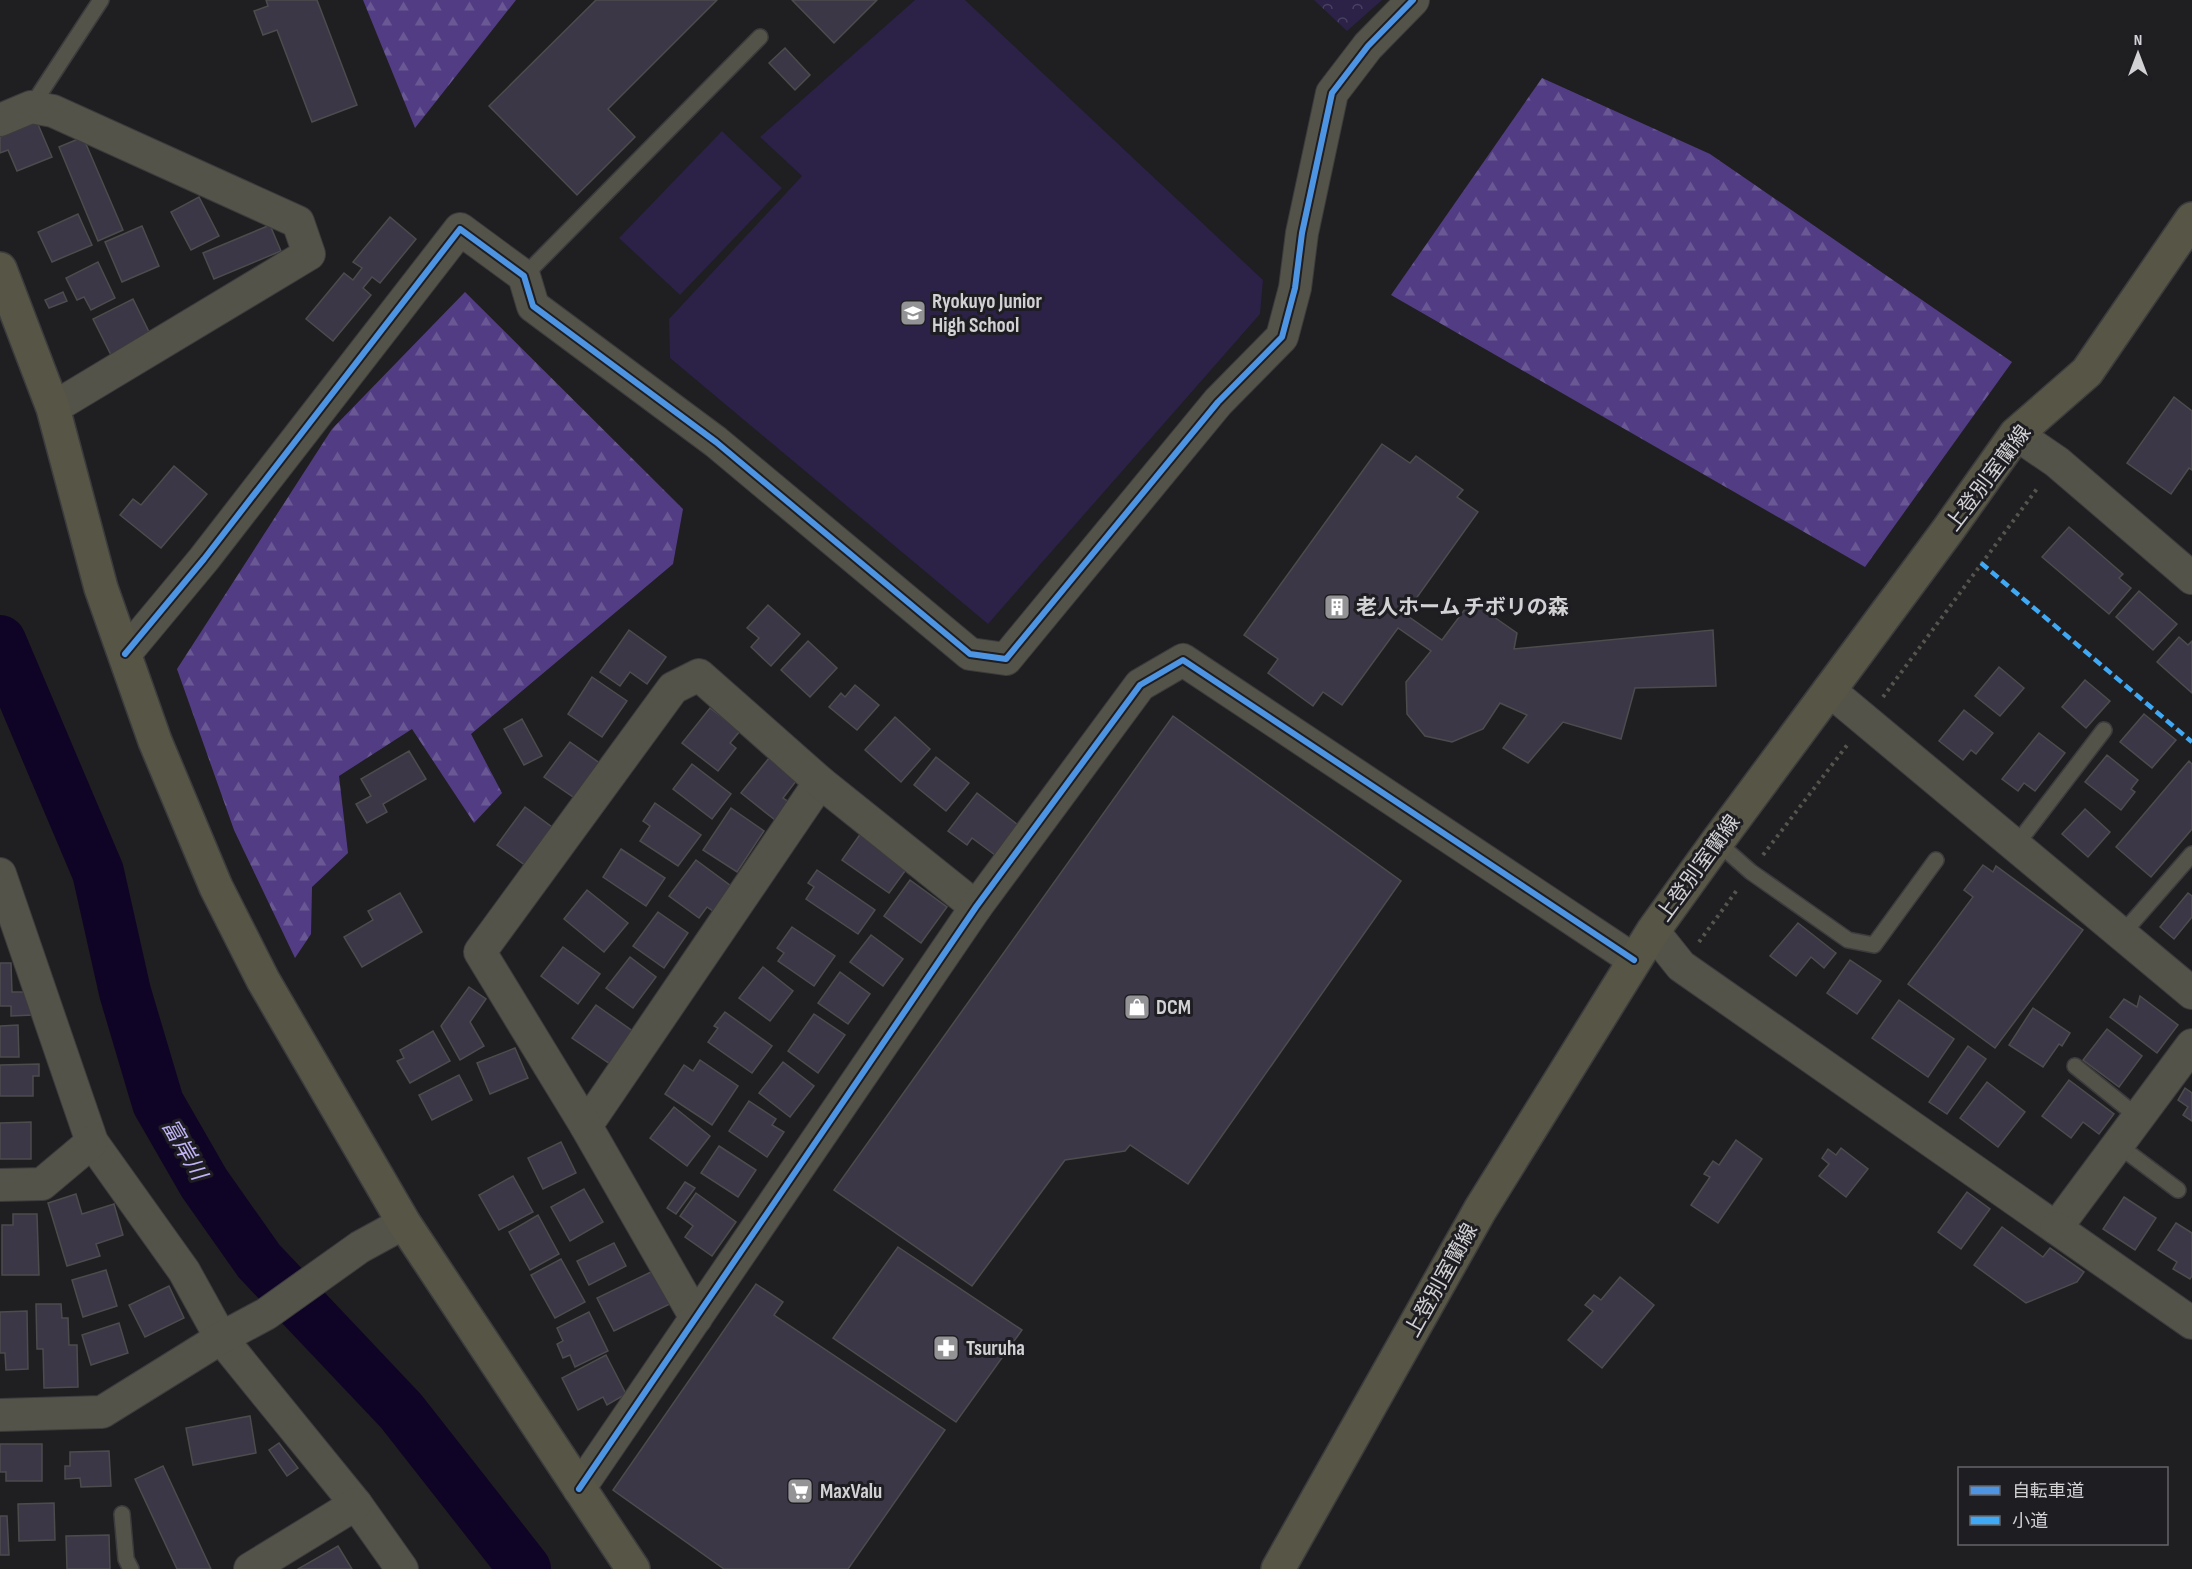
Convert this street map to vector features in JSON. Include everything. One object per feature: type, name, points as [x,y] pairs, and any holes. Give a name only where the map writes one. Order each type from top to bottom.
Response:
[{"type":"main road","name":"上登別室蘭線","points":[[1278,1569],[1480,1209],[1653,931],[2016,434],[2087,372],[2192,219]]},
{"type":"main road","points":[[0,269],[53,408],[101,588],[155,741],[216,887],[263,980],[404,1223],[633,1569]]},
{"type":"street","points":[[125,654],[204,559],[460,229],[524,276],[533,306],[716,442],[970,654],[1006,659],[1218,402],[1282,337],[1295,288],[1302,233],[1332,93],[1368,45],[1413,0]]},
{"type":"street","points":[[0,120],[31,107],[53,111],[297,222],[309,254],[53,408]]},
{"type":"street","points":[[2016,434],[2057,462],[2192,578]]},
{"type":"street","points":[[579,1489],[976,907],[1140,685],[1183,660],[1634,960]]},
{"type":"street","points":[[696,1318],[586,1126],[480,951],[673,688],[699,675],[820,782],[976,907]]},
{"type":"street","points":[[1830,690],[2192,993]]},
{"type":"street","points":[[586,1126],[820,782]]},
{"type":"street","points":[[0,874],[12,943],[92,1142],[184,1271],[221,1338],[356,1504],[402,1569]]},
{"type":"street","points":[[1653,931],[1681,966],[2192,1323]]},
{"type":"street","points":[[2056,1228],[2192,1044]]},
{"type":"street","points":[[0,1185],[42,1184],[92,1142]]},
{"type":"street","points":[[0,1415],[102,1412],[221,1338],[266,1314],[360,1247],[404,1223]]},
{"type":"street","points":[[250,1569],[356,1504]]},
{"type":"lane","points":[[31,107],[100,0]]},
{"type":"lane","points":[[524,276],[760,37]]},
{"type":"lane","points":[[2016,845],[2104,730]]},
{"type":"lane","points":[[1717,842],[1750,872],[1848,940],[1874,945],[1936,860]]},
{"type":"lane","points":[[2122,934],[2192,854]]},
{"type":"lane","points":[[2075,1066],[2138,1117]]},
{"type":"lane","points":[[2118,1145],[2178,1190]]},
{"type":"lane","points":[[122,1514],[126,1559],[131,1569]]},
{"type":"green space","points":[[363,0],[516,0],[415,128]]},
{"type":"green space","name":"Ryokuyo Junior High School","points":[[915,0],[965,0],[1263,280],[1260,314],[988,624],[670,358],[669,319],[802,176],[760,137]]},
{"type":"green space","points":[[1314,0],[1382,0],[1347,31]]},
{"type":"green space","points":[[1542,78],[1710,154],[2012,362],[1865,567],[1391,295]]},
{"type":"green space","points":[[722,131],[782,188],[680,295],[619,238]]},
{"type":"green space","points":[[465,292],[683,509],[673,564],[471,734],[502,793],[474,823],[412,729],[339,776],[348,853],[312,887],[311,934],[295,958],[234,830],[177,669],[332,429]]},
{"type":"building","points":[[266,0],[317,0],[357,105],[312,122],[277,30],[263,35],[254,11],[268,6]]},
{"type":"building","points":[[596,0],[717,0],[608,109],[635,137],[577,195],[489,106]]},
{"type":"building","points":[[792,0],[877,0],[834,43]]},
{"type":"building","points":[[785,48],[810,75],[795,90],[769,63]]},
{"type":"building","points":[[37,122],[52,157],[17,171],[8,150],[0,153],[0,137]]},
{"type":"building","points":[[83,137],[123,230],[98,241],[59,147]]},
{"type":"building","points":[[199,197],[219,236],[191,250],[171,212]]},
{"type":"building","points":[[78,214],[92,245],[52,262],[38,232]]},
{"type":"building","points":[[390,217],[416,239],[380,283],[372,277],[363,288],[371,295],[333,341],[306,319],[344,273],[353,280],[362,268],[353,262]]},
{"type":"building","points":[[270,225],[281,251],[214,279],[203,253]]},
{"type":"building","points":[[142,226],[159,266],[122,282],[105,242]]},
{"type":"building","points":[[98,262],[115,298],[91,310],[84,297],[77,300],[66,278]]},
{"type":"building","points":[[63,292],[67,301],[49,308],[45,300]]},
{"type":"building","points":[[133,299],[151,336],[111,355],[93,319]]},
{"type":"building","points":[[2174,397],[2192,411],[2192,470],[2189,468],[2171,494],[2127,463]]},
{"type":"building","name":"老人ホーム チボリの森","points":[[1382,444],[1410,463],[1416,456],[1463,490],[1457,497],[1478,512],[1405,614],[1442,640],[1471,601],[1517,633],[1514,649],[1713,630],[1716,686],[1635,688],[1621,739],[1563,722],[1528,763],[1503,748],[1527,715],[1500,703],[1483,729],[1452,742],[1425,736],[1407,714],[1406,682],[1431,651],[1398,628],[1342,705],[1323,692],[1313,706],[1268,673],[1278,659],[1244,635]]},
{"type":"building","points":[[174,466],[207,494],[161,548],[120,515],[133,499],[141,505]]},
{"type":"building","points":[[2069,527],[2123,574],[2119,578],[2131,588],[2109,614],[2042,557]]},
{"type":"building","points":[[2139,591],[2177,624],[2153,650],[2116,617]]},
{"type":"building","points":[[768,605],[800,634],[771,666],[751,647],[759,638],[747,628]]},
{"type":"building","points":[[629,630],[666,657],[647,684],[630,672],[620,686],[600,672]]},
{"type":"building","points":[[2179,637],[2188,645],[2192,641],[2192,693],[2157,662]]},
{"type":"building","points":[[808,641],[837,668],[810,697],[781,670]]},
{"type":"building","points":[[1999,667],[2024,688],[2000,716],[1975,696]]},
{"type":"building","points":[[592,677],[627,701],[602,737],[568,714]]},
{"type":"building","points":[[2085,680],[2110,701],[2086,728],[2062,707]]},
{"type":"building","points":[[855,685],[879,705],[857,730],[829,707],[841,693],[845,697]]},
{"type":"building","points":[[710,708],[740,731],[730,743],[736,748],[718,771],[682,743]]},
{"type":"building","points":[[1964,710],[1993,733],[1976,754],[1971,750],[1963,760],[1939,741]]},
{"type":"building","points":[[2144,714],[2176,740],[2152,768],[2120,742]]},
{"type":"building","points":[[1173,716],[1401,881],[1188,1184],[1130,1145],[1125,1151],[1065,1160],[972,1286],[834,1190]]},
{"type":"building","points":[[895,717],[930,749],[901,782],[865,750]]},
{"type":"building","points":[[522,719],[542,756],[524,765],[504,729]]},
{"type":"building","points":[[2039,733],[2065,753],[2035,791],[2024,783],[2018,791],[2002,779]]},
{"type":"building","points":[[570,742],[601,764],[576,799],[544,777]]},
{"type":"building","points":[[409,751],[426,779],[383,804],[387,812],[367,823],[356,804],[371,796],[361,779]]},
{"type":"building","points":[[2107,755],[2138,780],[2131,789],[2135,792],[2121,810],[2085,782]]},
{"type":"building","points":[[936,757],[969,783],[946,811],[914,785]]},
{"type":"building","points":[[769,758],[797,780],[783,798],[789,802],[775,820],[741,793]]},
{"type":"building","points":[[2189,761],[2192,764],[2192,829],[2151,877],[2116,847]]},
{"type":"building","points":[[692,764],[731,794],[712,819],[673,789]]},
{"type":"building","points":[[977,793],[1018,825],[995,855],[972,838],[967,845],[948,831]]},
{"type":"building","points":[[655,803],[701,835],[678,866],[640,841],[650,826],[643,821]]},
{"type":"building","points":[[525,807],[552,827],[545,837],[533,871],[497,845]]},
{"type":"building","points":[[731,808],[764,831],[737,872],[703,850]]},
{"type":"building","points":[[2085,809],[2110,832],[2088,857],[2062,834]]},
{"type":"building","points":[[861,833],[908,867],[889,893],[842,860]]},
{"type":"building","points":[[621,849],[665,878],[646,906],[603,877]]},
{"type":"building","points":[[696,860],[731,886],[713,911],[707,907],[699,918],[669,896]]},
{"type":"building","points":[[1983,865],[1993,872],[1996,866],[2083,930],[1995,1048],[1908,984],[1973,897],[1964,890]]},
{"type":"building","points":[[817,870],[875,910],[858,934],[806,899],[814,887],[808,883]]},
{"type":"building","points":[[910,880],[947,907],[921,943],[884,916]]},
{"type":"building","points":[[587,890],[628,923],[604,952],[564,919]]},
{"type":"building","points":[[400,893],[422,932],[362,967],[344,937],[373,920],[368,911]]},
{"type":"building","points":[[2188,893],[2192,896],[2192,917],[2174,939],[2160,927]]},
{"type":"building","points":[[658,912],[688,933],[664,968],[633,946]]},
{"type":"building","points":[[1798,923],[1836,953],[1824,968],[1811,957],[1796,976],[1770,956]]},
{"type":"building","points":[[792,927],[835,956],[814,986],[778,961],[784,953],[777,948]]},
{"type":"building","points":[[871,935],[903,959],[883,986],[850,962]]},
{"type":"building","points":[[563,947],[600,974],[578,1004],[541,976]]},
{"type":"building","points":[[630,957],[656,977],[633,1008],[606,988]]},
{"type":"building","points":[[1850,960],[1881,981],[1857,1014],[1827,993]]},
{"type":"building","points":[[0,963],[11,963],[12,992],[32,992],[33,1015],[11,1016],[11,1006],[0,1006]]},
{"type":"building","points":[[763,967],[793,991],[770,1021],[739,998]]},
{"type":"building","points":[[840,972],[870,994],[848,1024],[818,1003]]},
{"type":"building","points":[[469,987],[486,999],[470,1022],[484,1046],[460,1060],[441,1026]]},
{"type":"building","points":[[2140,996],[2178,1025],[2157,1053],[2110,1017],[2124,999],[2137,1007]]},
{"type":"building","points":[[1899,1000],[1954,1039],[1928,1077],[1872,1038]]},
{"type":"building","points":[[596,1005],[634,1032],[610,1064],[572,1038]]},
{"type":"building","points":[[2033,1008],[2070,1033],[2062,1046],[2059,1044],[2043,1067],[2009,1045]]},
{"type":"building","points":[[725,1012],[772,1046],[752,1073],[708,1042],[718,1028],[714,1026]]},
{"type":"building","points":[[814,1014],[845,1035],[818,1073],[788,1051]]},
{"type":"building","points":[[18,1025],[19,1057],[0,1057],[0,1026]]},
{"type":"building","points":[[2107,1029],[2142,1056],[2119,1087],[2083,1060]]},
{"type":"building","points":[[433,1031],[450,1061],[410,1083],[397,1061],[404,1058],[400,1050]]},
{"type":"building","points":[[1968,1046],[1986,1059],[1947,1114],[1929,1102]]},
{"type":"building","points":[[515,1048],[528,1078],[490,1094],[477,1063]]},
{"type":"building","points":[[700,1060],[738,1086],[712,1125],[665,1094],[684,1065],[693,1071]]},
{"type":"building","points":[[783,1062],[814,1086],[790,1117],[759,1093]]},
{"type":"building","points":[[39,1064],[39,1076],[33,1076],[33,1096],[0,1096],[0,1065]]},
{"type":"building","points":[[459,1075],[472,1100],[432,1120],[419,1095]]},
{"type":"building","points":[[2069,1080],[2114,1114],[2099,1134],[2083,1122],[2071,1138],[2042,1116]]},
{"type":"building","points":[[1987,1082],[2025,1112],[1998,1147],[1960,1118]]},
{"type":"building","points":[[2185,1088],[2192,1093],[2192,1121],[2183,1115],[2188,1107],[2178,1100]]},
{"type":"building","points":[[749,1101],[776,1119],[772,1125],[784,1132],[767,1157],[729,1131]]},
{"type":"building","points":[[674,1107],[710,1136],[687,1166],[650,1138]]},
{"type":"building","points":[[31,1122],[31,1159],[0,1159],[0,1123]]},
{"type":"building","points":[[1736,1140],[1762,1159],[1718,1223],[1691,1205],[1710,1177],[1704,1174],[1713,1161],[1719,1165]]},
{"type":"building","points":[[561,1142],[576,1173],[543,1189],[528,1158]]},
{"type":"building","points":[[719,1146],[756,1170],[738,1197],[701,1173]]},
{"type":"building","points":[[1841,1148],[1868,1169],[1846,1197],[1819,1176],[1829,1164],[1822,1158],[1828,1149],[1836,1155]]},
{"type":"building","points":[[513,1176],[533,1212],[499,1230],[479,1195]]},
{"type":"building","points":[[685,1182],[695,1188],[676,1214],[667,1208]]},
{"type":"building","points":[[584,1189],[603,1222],[570,1241],[551,1207]]},
{"type":"building","points":[[1967,1192],[1990,1209],[1961,1249],[1938,1232]]},
{"type":"building","points":[[696,1193],[736,1222],[712,1256],[685,1237],[693,1226],[680,1216]]},
{"type":"building","points":[[76,1194],[82,1214],[114,1204],[123,1235],[96,1244],[100,1256],[67,1266],[48,1203]]},
{"type":"building","points":[[2124,1197],[2156,1218],[2135,1250],[2103,1229]]},
{"type":"building","points":[[13,1214],[37,1214],[39,1275],[2,1275],[2,1225],[13,1225]]},
{"type":"building","points":[[538,1215],[559,1254],[530,1270],[509,1232]]},
{"type":"building","points":[[2176,1223],[2192,1233],[2192,1276],[2190,1279],[2173,1269],[2177,1262],[2158,1250]]},
{"type":"building","points":[[2002,1227],[2043,1257],[2050,1248],[2084,1272],[2077,1282],[2026,1303],[1974,1265]]},
{"type":"building","points":[[614,1243],[626,1266],[589,1285],[577,1261]]},
{"type":"building","points":[[898,1247],[1022,1330],[956,1422],[833,1338]]},
{"type":"building","points":[[561,1259],[585,1302],[555,1318],[531,1275]]},
{"type":"building","points":[[106,1270],[117,1306],[83,1317],[72,1280]]},
{"type":"building","points":[[655,1270],[672,1303],[614,1331],[597,1298]]},
{"type":"building","points":[[1620,1277],[1654,1305],[1602,1368],[1568,1340],[1593,1311],[1585,1305],[1594,1295],[1601,1300]]},
{"type":"building","points":[[756,1284],[783,1302],[774,1315],[945,1430],[848,1569],[724,1569],[613,1490]]},
{"type":"building","points":[[169,1286],[184,1318],[145,1337],[129,1305]]},
{"type":"building","points":[[36,1304],[61,1304],[62,1318],[68,1318],[69,1345],[77,1345],[78,1387],[44,1388],[43,1349],[37,1349]]},
{"type":"building","points":[[27,1311],[28,1369],[6,1370],[5,1353],[0,1353],[0,1312]]},
{"type":"building","points":[[589,1312],[608,1351],[575,1367],[570,1355],[563,1358],[557,1344],[563,1341],[557,1328]]},
{"type":"building","points":[[119,1323],[128,1353],[91,1365],[82,1335]]},
{"type":"building","points":[[606,1355],[626,1394],[607,1405],[603,1397],[578,1410],[562,1378]]},
{"type":"building","points":[[250,1416],[256,1453],[193,1465],[186,1428]]},
{"type":"building","points":[[279,1443],[298,1468],[287,1476],[269,1450]]},
{"type":"building","points":[[0,1444],[42,1444],[42,1481],[6,1481],[6,1472],[0,1472]]},
{"type":"building","points":[[109,1451],[111,1486],[81,1487],[80,1478],[65,1479],[65,1466],[70,1466],[70,1452]]},
{"type":"building","points":[[163,1466],[211,1569],[177,1569],[135,1479]]},
{"type":"building","points":[[54,1503],[55,1540],[19,1541],[18,1504]]},
{"type":"building","points":[[0,1516],[7,1516],[9,1555],[0,1555]]},
{"type":"building","points":[[109,1535],[110,1569],[67,1569],[66,1536]]},
{"type":"building","points":[[338,1546],[352,1569],[298,1569]]},
{"type":"waterway","name":"富岸川","points":[[0,641],[98,872],[125,992],[158,1103],[204,1183],[259,1261],[401,1411],[525,1569]]},
{"type":"marked path","points":[[1981,563],[2192,742]]},
{"type":"cycle path","points":[[125,654],[204,559],[460,229],[524,276],[533,306],[716,442],[970,654],[1006,659],[1218,402],[1282,337],[1295,288],[1302,233],[1332,93],[1368,46],[1413,0]]},
{"type":"cycle path","points":[[579,1489],[976,907],[1140,685],[1183,660],[1634,960]]},
{"type":"place","name":"Ryokuyo Junior High School","points":[[913,313]]},
{"type":"place","name":"老人ホーム チボリの森","points":[[1337,607]]},
{"type":"place","name":"DCM","points":[[1137,1007]]},
{"type":"place","name":"Tsuruha","points":[[946,1348]]},
{"type":"place","name":"MaxValu","points":[[800,1491]]}]
